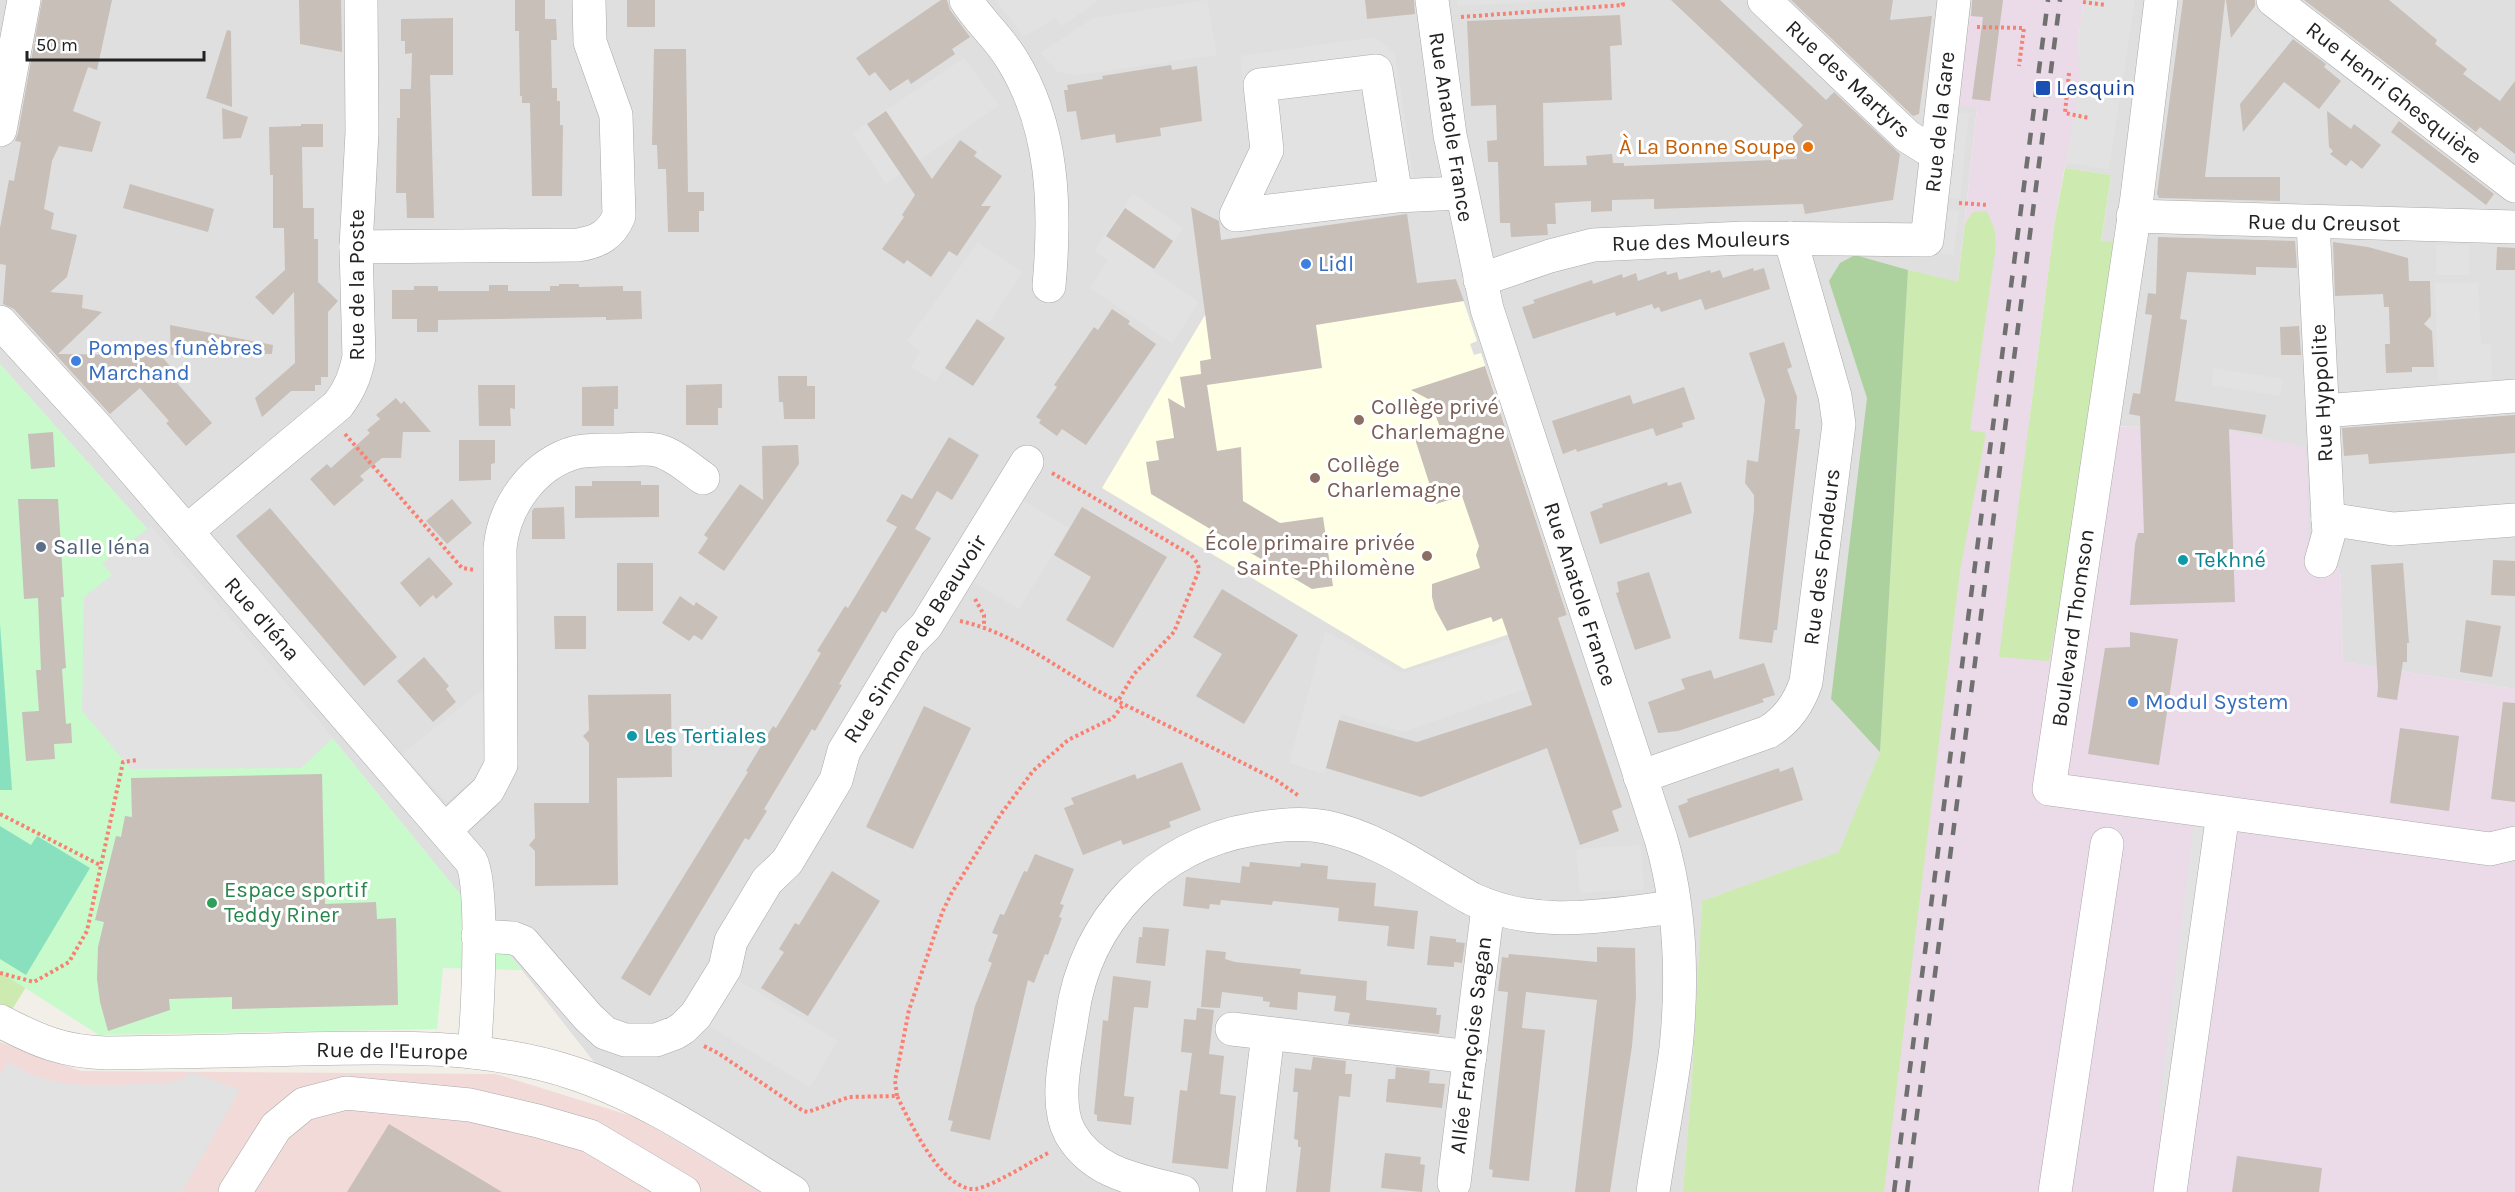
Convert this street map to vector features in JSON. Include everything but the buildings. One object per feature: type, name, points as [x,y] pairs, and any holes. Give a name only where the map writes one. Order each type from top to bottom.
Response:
[{"type":"street","points":[[0,130],[24,0]]},
{"type":"street","name":"Rue de la Poste","points":[[187,531],[327,413],[348,392],[356,376],[359,357],[356,248],[362,141],[361,0]]},
{"type":"street","points":[[356,248],[578,245],[593,243],[614,227],[619,216],[618,130],[613,102],[590,42],[589,0]]},
{"type":"street","points":[[966,0],[1002,43],[1013,60],[1038,120],[1045,148],[1053,202],[1049,286]]},
{"type":"street","name":"Rue des Martyrs","points":[[1764,0],[1907,136],[1937,152]]},
{"type":"street","name":"Boulevard Thomson","points":[[2161,0],[2133,216],[2049,789],[2490,849],[2515,843]]},
{"type":"street","name":"Rue Henri Ghesquière","points":[[2272,0],[2515,186]]},
{"type":"street","name":"Rue de la Gare","points":[[1927,240],[1937,152],[1946,7]]},
{"type":"street","name":"Rue Anatole France","points":[[1433,9],[1439,65],[1460,193],[1480,280],[1535,461],[1665,853],[1674,908],[1679,978],[1677,1033],[1653,1192]]},
{"type":"street","points":[[1396,196],[1376,71],[1260,85],[1267,150],[1236,215],[1396,196],[1460,193]]},
{"type":"street","name":"Rue du Creusot","points":[[2133,216],[2313,223],[2515,227]]},
{"type":"street","name":"Rue Hyppolite","points":[[2313,223],[2329,533],[2321,561]]},
{"type":"street","name":"Rue des Fondeurs","points":[[1640,777],[1768,732],[1785,720],[1793,710],[1806,682],[1839,424],[1835,396],[1790,238]]},
{"type":"street","name":"Rue des Mouleurs","points":[[1480,280],[1550,256],[1593,245],[1692,239],[1927,240]]},
{"type":"street","name":"Rue d'Iéna","points":[[4,332],[99,430],[468,856],[476,871],[478,936],[474,1052]]},
{"type":"street","points":[[2323,411],[2515,396]]},
{"type":"street","points":[[445,830],[488,790],[501,765],[501,537],[511,510],[534,477],[543,468],[564,456],[590,450],[652,450],[661,451],[678,460],[703,478]]},
{"type":"street","name":"Rue Simone de Beauvoir","points":[[660,1037],[696,1015],[724,968],[731,941],[767,881],[787,862],[836,780],[844,751],[910,642],[924,630],[1027,462]]},
{"type":"street","points":[[2328,519],[2394,530],[2515,520]]},
{"type":"street","points":[[2170,1192],[2223,813]]},
{"type":"street","points":[[1183,1192],[1108,1170],[1088,1155],[1075,1140],[1064,1118],[1061,1105],[1072,1016],[1081,971],[1101,930],[1124,900],[1164,866],[1192,848],[1237,831],[1271,825],[1322,826],[1373,843],[1488,907],[1523,916],[1554,919],[1674,908]]},
{"type":"street","points":[[2055,1192],[2107,844]]},
{"type":"street","name":"Allée Françoise Sagan","points":[[1454,1182],[1488,907]]},
{"type":"street","points":[[478,936],[519,939],[533,951],[604,1033],[625,1040],[660,1037]]},
{"type":"street","name":"Rue de l'Europe","points":[[0,1021],[43,1043],[90,1053],[414,1047],[474,1052],[552,1067],[616,1090],[671,1118],[793,1192]]},
{"type":"street","points":[[1232,1029],[1470,1056]]},
{"type":"street","points":[[1249,1192],[1268,1034]]},
{"type":"street","points":[[235,1192],[276,1127],[304,1104],[346,1093],[470,1105],[590,1136],[684,1192]]},
{"type":"path","points":[[1433,9],[1623,5],[1622,0]]},
{"type":"path","points":[[2083,2],[2106,5]]},
{"type":"path","points":[[1946,7],[1999,29],[2024,28],[2019,66]]},
{"type":"path","points":[[2069,73],[2065,113],[2089,118]]},
{"type":"path","points":[[327,413],[462,568],[500,573]]},
{"type":"path","points":[[1027,462],[1035,463],[1181,549],[1196,559],[1198,564],[1199,570],[1174,632],[1134,674],[1118,701]]},
{"type":"path","points":[[933,615],[984,627],[1034,651],[1118,701],[1276,780],[1304,798]]},
{"type":"path","points":[[1075,1140],[980,1188],[969,1190],[952,1181],[936,1167],[918,1139],[897,1096],[895,1081],[909,1010],[942,913],[951,894],[1001,814],[1033,771],[1068,740],[1113,718],[1124,704]]},
{"type":"path","points":[[0,973],[34,982],[69,962],[87,930],[123,762],[138,760]]},
{"type":"path","points":[[0,814],[100,865]]},
{"type":"path","points":[[660,1037],[718,1053],[803,1111],[808,1112],[849,1097],[897,1096]]},
{"type":"shaded area","points":[[0,0],[1972,0],[1958,104],[1977,107],[1958,282],[1880,752],[1839,853],[1702,901],[1683,1192],[759,1192],[638,1118],[522,970],[316,718],[0,364]]},
{"type":"shaded area","points":[[996,0],[1098,1],[1062,26],[1055,18],[1024,37]]},
{"type":"shaded area","points":[[1207,0],[1217,55],[1077,75],[1058,72],[1040,53],[1093,18]]},
{"type":"shaded area","points":[[1457,0],[1584,0],[1457,6]]},
{"type":"shaded area","points":[[1972,0],[2084,0],[2078,41],[2080,84],[2055,220],[2029,423],[2230,431],[2306,447],[2309,561],[2340,569],[2343,662],[2515,689],[2515,1192],[1683,1192],[1702,901],[1839,853],[1880,752],[1958,282],[1977,108],[1958,105]]},
{"type":"shaded area","points":[[2084,0],[2515,0],[2515,689],[2343,662],[2340,569],[2309,561],[2230,431],[2093,425],[2116,242],[2101,242],[2111,175],[2065,168]]},
{"type":"shaded area","points":[[2084,0],[2135,0],[2109,169],[2065,163],[2080,84],[2078,41]]},
{"type":"shaded area","points":[[1375,37],[1395,53],[1417,200],[1352,212],[1353,221],[1221,240],[1219,221],[1251,158],[1240,56]]},
{"type":"shaded area","points":[[964,58],[999,105],[886,184],[852,133]]},
{"type":"shaded area","points":[[1952,112],[1969,113],[1960,199],[1943,197]]},
{"type":"shaded area","points":[[1133,193],[1183,228],[1154,271],[1199,302],[1172,344],[1090,288],[1108,260],[1094,251]]},
{"type":"shaded area","points":[[1941,209],[1959,211],[1954,255],[1937,253]]},
{"type":"shaded area","points":[[978,242],[1022,272],[990,322],[977,320],[935,382],[910,367],[920,352],[907,341]]},
{"type":"shaded area","points":[[2436,245],[2469,245],[2469,275],[2436,275]]},
{"type":"shaded area","name":"Collège Charlemagne","points":[[1456,279],[1477,341],[1470,344],[1474,355],[1481,353],[1567,615],[1404,669],[1102,488],[1205,315]]},
{"type":"shaded area","points":[[2478,282],[2481,344],[2491,345],[2492,380],[2438,382],[2435,283]]},
{"type":"shaded area","points":[[2214,368],[2283,379],[2280,396],[2211,385]]},
{"type":"shaded area","points":[[1019,498],[1069,528],[1019,609],[970,580]]},
{"type":"shaded area","points":[[151,526],[333,738],[301,768],[131,769],[82,711],[84,597],[112,575],[102,563]]},
{"type":"shaded area","points":[[1325,631],[1402,673],[1509,639],[1526,689],[1403,732],[1341,714],[1324,774],[1289,763]]},
{"type":"shaded area","points":[[483,689],[488,766],[447,802],[402,754]]},
{"type":"shaded area","points":[[2194,823],[2205,825],[2170,1117],[2158,1114]]},
{"type":"shaded area","points":[[1641,845],[1644,889],[1580,893],[1576,849]]},
{"type":"shaded area","points":[[737,980],[838,1041],[810,1087],[709,1026]]},
{"type":"shaded area","points":[[0,1042],[81,1071],[496,1074],[638,1118],[759,1192],[0,1192]]},
{"type":"shaded area","points":[[8,1062],[34,1076],[91,1086],[168,1083],[184,1078],[191,1072],[240,1090],[182,1192],[0,1192],[0,1075]]},
{"type":"green space","points":[[2065,168],[2111,175],[2101,241],[2116,242],[2093,425],[2049,661],[1999,657],[2055,220]]},
{"type":"green space","points":[[1987,211],[1995,231],[1996,245],[1970,430],[1986,433],[1960,571],[1884,1192],[1683,1192],[1702,901],[1839,852],[1880,752],[1908,270],[1958,282],[1965,223],[1973,212]]},
{"type":"green space","points":[[1855,255],[1908,270],[1880,752],[1831,699],[1867,398],[1829,281],[1840,263]]},
{"type":"green space","points":[[0,364],[316,718],[522,970],[443,968],[437,1029],[99,1035],[0,972]]},
{"type":"green space","points":[[0,624],[12,790],[0,790]]},
{"type":"green space","points":[[0,826],[31,845],[37,836],[90,868],[26,975],[0,959]]},
{"type":"green space","points":[[0,972],[26,987],[0,1029]]},
{"type":"railway","points":[[1894,1192],[2048,0]]},
{"type":"railway","points":[[1907,1192],[2060,0]]},
{"type":"place","name":"Lesquin","points":[[2043,88]]},
{"type":"place","name":"À La Bonne Soupe","points":[[1808,147]]},
{"type":"place","name":"Lidl","points":[[1306,264]]},
{"type":"place","name":"Pompes funèbres Marchand","points":[[76,361]]},
{"type":"place","name":"Collège privé Charlemagne","points":[[1359,420]]},
{"type":"place","name":"Collège Charlemagne","points":[[1315,478]]},
{"type":"place","name":"Salle Iéna","points":[[41,547]]},
{"type":"place","name":"École primaire privée Sainte-Philomène","points":[[1427,556]]},
{"type":"place","name":"Tekhné","points":[[2183,560]]},
{"type":"place","name":"Modul System","points":[[2133,702]]},
{"type":"place","name":"Les Tertiales","points":[[632,736]]},
{"type":"place","name":"Espace sportif Teddy Riner","points":[[212,903]]}]
